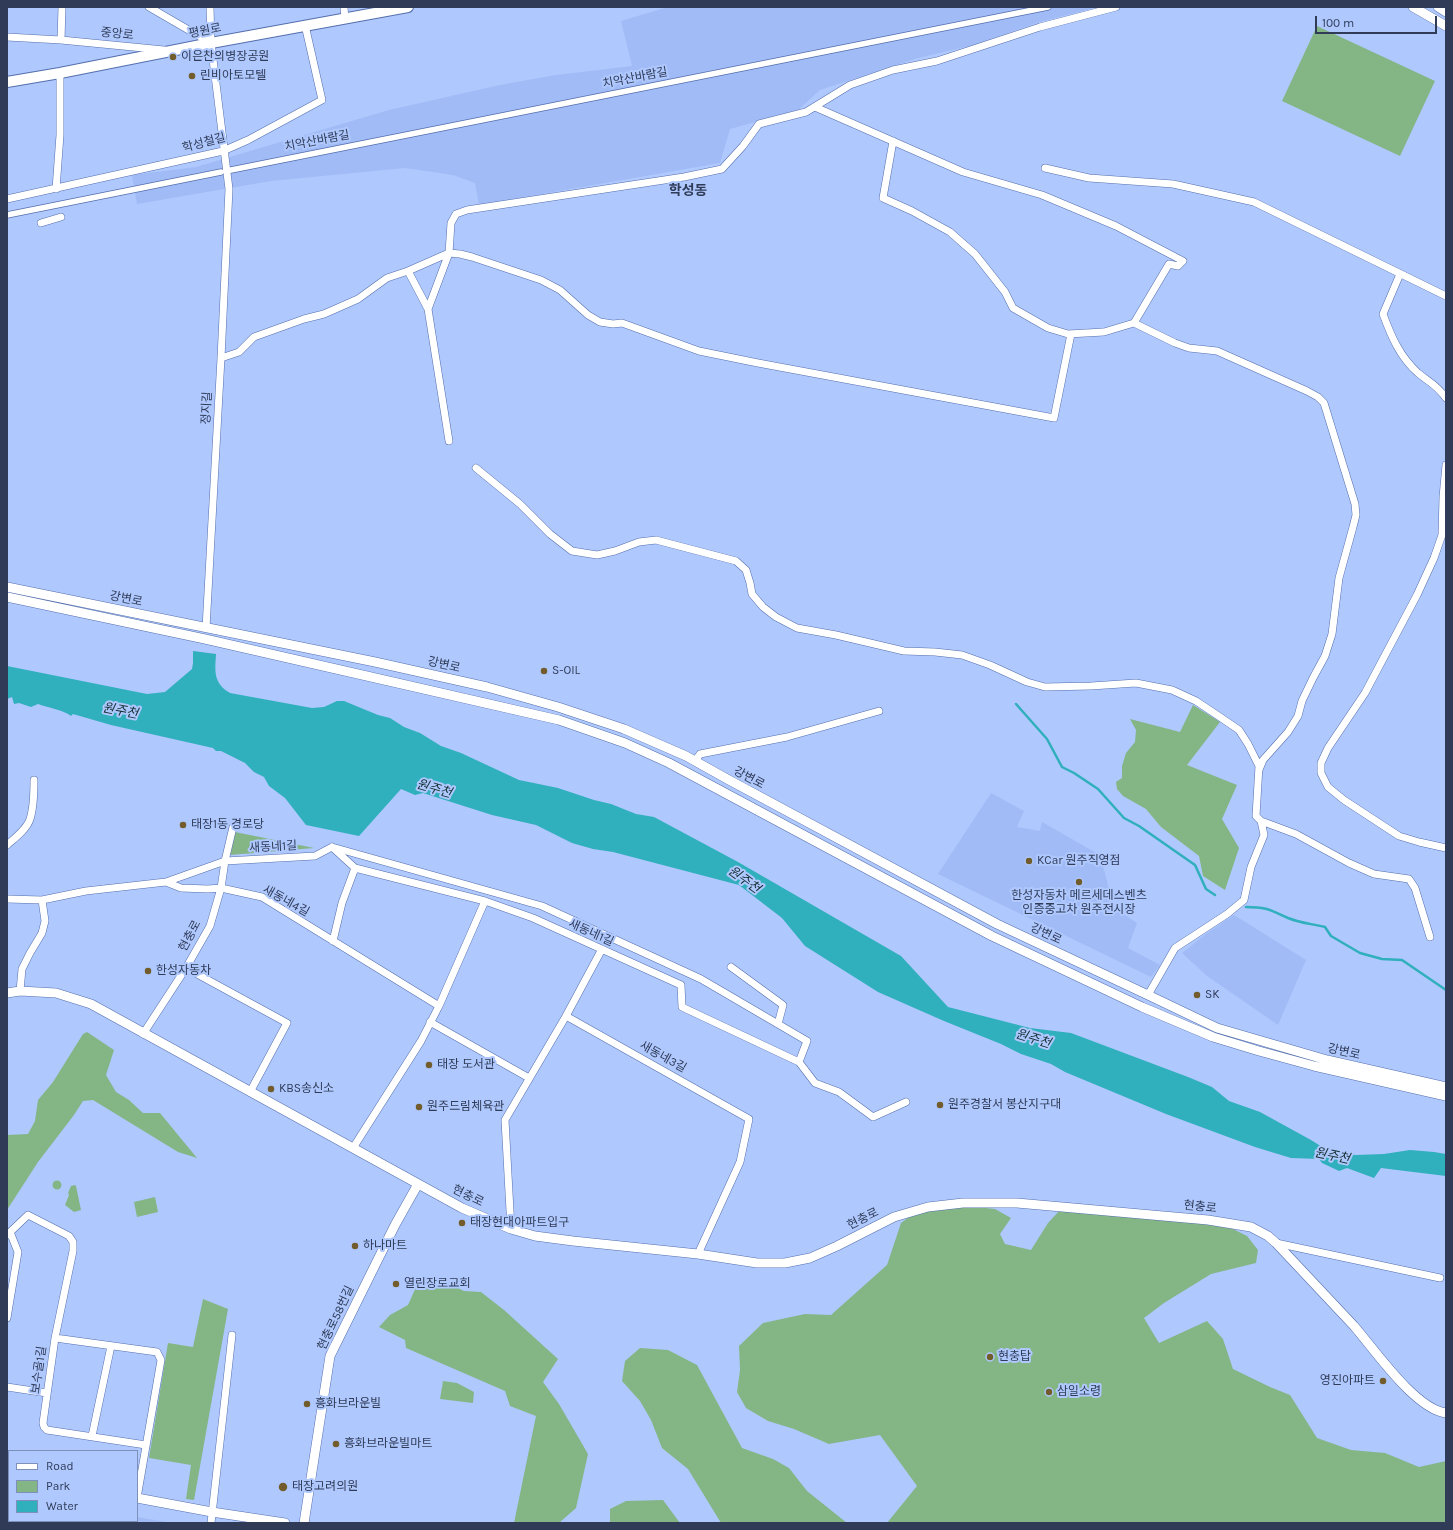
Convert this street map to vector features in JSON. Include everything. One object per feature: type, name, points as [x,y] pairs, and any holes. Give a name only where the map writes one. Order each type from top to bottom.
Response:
[{"type":"main road","name":"평원로","points":[[7,82],[60,73],[211,42],[408,7]]},
{"type":"street","points":[[61,40],[62,7]]},
{"type":"street","points":[[149,7],[211,42]]},
{"type":"street","name":"정지길","points":[[206,628],[229,189],[223,172],[223,151],[211,42],[210,7]]},
{"type":"street","points":[[344,7],[346,19]]},
{"type":"street","name":"치악산바람길","points":[[7,215],[1048,7]]},
{"type":"street","points":[[428,309],[449,253],[451,223],[456,214],[467,210],[684,177],[722,169],[743,146],[759,124],[806,112],[850,84],[892,70],[937,60],[1040,27],[1116,7]]},
{"type":"street","points":[[1413,7],[1446,26]]},
{"type":"street","points":[[1438,7],[1446,12]]},
{"type":"street","name":"학성철길","points":[[7,199],[223,151],[248,140],[322,100],[305,25]]},
{"type":"street","name":"중앙로","points":[[7,37],[61,40],[171,51]]},
{"type":"street","points":[[56,189],[60,135],[60,73]]},
{"type":"street","points":[[815,107],[893,141],[963,172],[1042,195],[1069,206],[1116,226],[1183,261],[1178,266],[1169,264],[1134,323],[1104,332],[1071,334],[1048,328],[1013,308],[1005,292],[975,254],[950,232],[912,211],[883,198],[893,141]]},
{"type":"street","points":[[1045,168],[1089,178],[1173,184],[1254,202],[1446,296]]},
{"type":"street","points":[[42,223],[61,217]]},
{"type":"street","points":[[221,358],[239,352],[254,337],[304,319],[324,314],[358,299],[387,278],[408,271],[449,253],[466,256],[541,280],[560,290],[588,315],[600,322],[613,324],[622,323],[699,351],[1054,418],[1071,334]]},
{"type":"street","points":[[408,271],[428,309],[449,441]]},
{"type":"street","points":[[1400,274],[1383,314],[1393,342],[1417,372],[1438,387],[1446,398]]},
{"type":"street","points":[[1134,323],[1175,343],[1189,348],[1217,351],[1318,397],[1324,404],[1327,412],[1355,504],[1356,515],[1354,527],[1339,578],[1332,634],[1325,656],[1302,701],[1298,716],[1288,732],[1263,760],[1258,774]]},
{"type":"street","points":[[1446,464],[1443,493],[1442,535],[1434,558],[1417,595],[1365,693],[1328,748],[1321,762],[1321,773],[1328,787],[1344,800],[1399,836],[1446,848]]},
{"type":"street","points":[[476,468],[520,504],[550,534],[572,551],[597,555],[615,551],[639,542],[656,540],[736,561],[746,570],[752,594],[763,607],[776,617],[797,628],[836,634],[904,651],[962,655],[990,665],[1028,682],[1045,687],[1136,683],[1172,690],[1196,701],[1239,730],[1248,744],[1259,766],[1256,816],[1261,821],[1296,834],[1349,863],[1374,874],[1409,879],[1414,888],[1430,937]]},
{"type":"street","name":"강변로","points":[[7,587],[375,662],[487,687],[558,707],[624,729],[695,761],[997,924],[1148,994],[1217,1028],[1263,1043],[1327,1060],[1446,1087]]},
{"type":"street","name":"강변로","points":[[7,597],[205,639],[558,720],[625,743],[669,763],[992,936],[1142,1007],[1213,1037],[1259,1051],[1314,1066],[1446,1096]]},
{"type":"street","points":[[205,639],[206,628]]},
{"type":"street","points":[[695,761],[700,754],[787,736],[879,711]]},
{"type":"street","points":[[7,846],[30,820],[34,780]]},
{"type":"street","points":[[1142,1007],[1175,948],[1227,914],[1244,900],[1251,867],[1264,835],[1261,821]]},
{"type":"street","name":"현충로","points":[[143,1034],[186,968],[210,926],[221,888],[225,861],[234,827]]},
{"type":"street","points":[[332,847],[542,906],[701,979],[807,1041],[799,1062]]},
{"type":"street","name":"새동네1길","points":[[166,882],[225,861],[315,856],[332,847],[355,868],[485,901],[533,918],[681,985],[682,1007],[799,1062],[815,1083],[839,1092],[873,1117],[906,1102]]},
{"type":"street","points":[[333,941],[342,903],[355,868]]},
{"type":"street","name":"새동네4길","points":[[7,899],[42,900],[86,891],[166,882],[181,888],[221,888],[262,897],[439,1006]]},
{"type":"street","points":[[20,991],[22,969],[42,933],[45,921],[42,900]]},
{"type":"street","points":[[353,1148],[421,1041],[439,1006],[485,901]]},
{"type":"street","points":[[511,1229],[505,1120],[566,1016],[602,950]]},
{"type":"street","points":[[731,967],[783,1005],[778,1024]]},
{"type":"street","points":[[186,968],[287,1023],[250,1092]]},
{"type":"street","name":"현충로","points":[[7,993],[20,991],[56,993],[90,1004],[462,1208],[511,1229],[535,1236],[573,1242],[698,1254],[757,1263],[785,1263],[810,1258],[894,1217],[928,1207],[962,1203],[1017,1203],[1208,1220],[1251,1227],[1268,1236],[1276,1243],[1354,1327],[1400,1380],[1428,1405],[1446,1413]]},
{"type":"street","name":"새동네3길","points":[[566,1016],[749,1119],[740,1162],[698,1254]]},
{"type":"street","points":[[430,1022],[529,1078]]},
{"type":"street","name":"현충로58번길","points":[[304,1523],[330,1356],[401,1212],[418,1184]]},
{"type":"street","name":"보수골1길","points":[[9,1234],[28,1215],[69,1236],[73,1242],[55,1338],[42,1423],[44,1427],[47,1430],[146,1444]]},
{"type":"street","points":[[7,1318],[18,1252],[9,1234]]},
{"type":"street","points":[[1276,1243],[1440,1278]]},
{"type":"street","points":[[211,1523],[232,1335]]},
{"type":"street","points":[[55,1338],[157,1352],[161,1360],[138,1492]]},
{"type":"street","points":[[92,1436],[111,1346]]},
{"type":"street","points":[[7,1387],[47,1393]]},
{"type":"street","points":[[138,1498],[212,1512],[285,1523]]},
{"type":"shaded area","points":[[668,7],[1098,7],[1039,22],[974,45],[918,58],[820,90],[798,110],[730,129],[720,163],[479,205],[475,183],[453,175],[405,168],[271,181],[137,204],[132,175],[196,167],[389,110],[500,85],[556,75],[632,66],[621,21]]},
{"type":"shaded area","points":[[991,793],[1024,811],[1017,827],[1040,831],[1042,822],[1098,854],[1093,865],[1103,866],[1109,889],[1111,906],[1137,923],[1128,948],[1160,965],[1151,977],[938,874]]},
{"type":"shaded area","points":[[1234,915],[1306,960],[1278,1025],[1207,976],[1182,953]]},
{"type":"shaded area","points":[[138,1517],[172,1523],[40,1523],[138,1522]]},
{"type":"green space","points":[[1317,26],[1435,81],[1400,156],[1282,101]]},
{"type":"green space","points":[[1193,705],[1220,722],[1187,765],[1237,785],[1222,819],[1239,848],[1225,890],[1203,876],[1199,856],[1161,827],[1146,809],[1123,796],[1117,789],[1116,782],[1122,778],[1122,766],[1126,753],[1135,742],[1136,730],[1130,719],[1180,732]]},
{"type":"green space","points":[[235,832],[314,848],[230,855]]},
{"type":"green space","points":[[87,1032],[114,1050],[106,1075],[116,1092],[129,1100],[143,1113],[160,1113],[197,1158],[178,1152],[93,1100],[83,1101],[38,1162],[7,1210],[7,1135],[28,1134],[35,1121],[38,1100],[53,1082],[83,1034]]},
{"type":"green space","points":[[57,1180],[62,1185],[57,1190],[52,1185]]},
{"type":"green space","points":[[75,1185],[81,1210],[74,1212],[65,1205],[71,1186]]},
{"type":"green space","points":[[155,1197],[158,1212],[137,1217],[134,1202]]},
{"type":"green space","points":[[949,1204],[995,1209],[1011,1218],[1000,1234],[1005,1244],[1031,1250],[1048,1223],[1060,1210],[1187,1220],[1231,1228],[1247,1236],[1258,1250],[1256,1263],[1211,1274],[1164,1303],[1144,1318],[1159,1343],[1207,1321],[1223,1339],[1233,1369],[1290,1395],[1317,1438],[1351,1450],[1385,1453],[1419,1467],[1446,1461],[1446,1523],[887,1523],[917,1486],[880,1435],[829,1444],[794,1429],[768,1421],[746,1408],[737,1392],[740,1370],[739,1346],[763,1323],[805,1314],[831,1315],[887,1265],[901,1223],[918,1210]]},
{"type":"green space","points":[[436,1277],[464,1291],[481,1292],[504,1310],[558,1359],[543,1382],[559,1404],[588,1454],[576,1508],[559,1523],[514,1523],[536,1416],[510,1406],[505,1391],[406,1348],[405,1340],[379,1327],[390,1315],[408,1305],[416,1287],[425,1288]]},
{"type":"green space","points":[[203,1299],[228,1309],[194,1500],[186,1499],[191,1465],[149,1458],[168,1343],[193,1347]]},
{"type":"green space","points":[[640,1348],[668,1350],[697,1365],[742,1448],[773,1459],[789,1468],[807,1491],[847,1523],[721,1523],[688,1469],[662,1448],[651,1420],[640,1401],[622,1381],[625,1361]]},
{"type":"green space","points":[[443,1381],[457,1383],[474,1392],[473,1403],[440,1399]]},
{"type":"green space","points":[[663,1500],[680,1523],[610,1523],[610,1509],[626,1501]]},
{"type":"water","name":"원주천","points":[[193,651],[216,654],[216,676],[220,685],[230,693],[312,708],[324,707],[337,701],[344,701],[378,715],[390,718],[404,727],[420,733],[441,746],[461,753],[519,780],[558,788],[611,804],[636,814],[654,817],[738,862],[901,956],[948,1007],[1030,1028],[1071,1033],[1188,1077],[1212,1087],[1229,1101],[1260,1112],[1330,1152],[1356,1155],[1384,1154],[1410,1150],[1446,1154],[1446,1176],[1381,1168],[1374,1178],[1347,1168],[1339,1171],[1322,1163],[1319,1159],[1291,1158],[1255,1147],[1166,1114],[1065,1072],[1051,1064],[1021,1054],[1001,1044],[878,992],[805,946],[782,918],[739,885],[613,852],[593,849],[572,843],[536,825],[492,815],[423,793],[415,795],[401,789],[359,836],[306,825],[285,798],[269,786],[264,777],[254,772],[245,763],[221,751],[111,725],[73,714],[71,716],[38,704],[31,707],[19,703],[14,704],[12,697],[7,699],[7,666],[147,694],[165,692],[192,669]]},
{"type":"waterway","points":[[1016,704],[1047,739],[1062,767],[1098,789],[1124,818],[1139,826],[1195,865],[1206,889],[1215,895]]},
{"type":"waterway","points":[[1246,907],[1264,908],[1293,920],[1325,927],[1331,936],[1360,953],[1382,959],[1402,960],[1446,990]]},
{"type":"place","name":"이은찬의병장공원","points":[[173,57]]},
{"type":"place","name":"린비아토모텔","points":[[192,76]]},
{"type":"place","name":"S-OIL","points":[[544,671]]},
{"type":"place","name":"태장1동 경로당","points":[[183,825]]},
{"type":"place","name":"KCar 원주직영점","points":[[1029,861]]},
{"type":"place","name":"한성자동차 메르세데스벤츠 인증중고차 원주전시장","points":[[1079,882]]},
{"type":"place","name":"한성자동차","points":[[148,971]]},
{"type":"place","name":"SK","points":[[1197,995]]},
{"type":"place","name":"태장 도서관","points":[[429,1065]]},
{"type":"place","name":"KBS송신소","points":[[271,1089]]},
{"type":"place","name":"원주경찰서 봉산지구대","points":[[940,1105]]},
{"type":"place","name":"원주드림체육관","points":[[419,1107]]},
{"type":"place","name":"태장현대아파트입구","points":[[462,1223]]},
{"type":"place","name":"하나마트","points":[[355,1246]]},
{"type":"place","name":"열린장로교회","points":[[396,1284]]},
{"type":"place","name":"현충탑","points":[[990,1357]]},
{"type":"place","name":"영진아파트","points":[[1383,1381]]},
{"type":"place","name":"삼일소령","points":[[1049,1392]]},
{"type":"place","name":"흥화브라운빌","points":[[307,1404]]},
{"type":"place","name":"흥화브라운빌마트","points":[[336,1444]]},
{"type":"place","name":"태장고려의원","points":[[283,1487]]},
{"type":"district","name":"학성동","points":[[688,191]]}]
